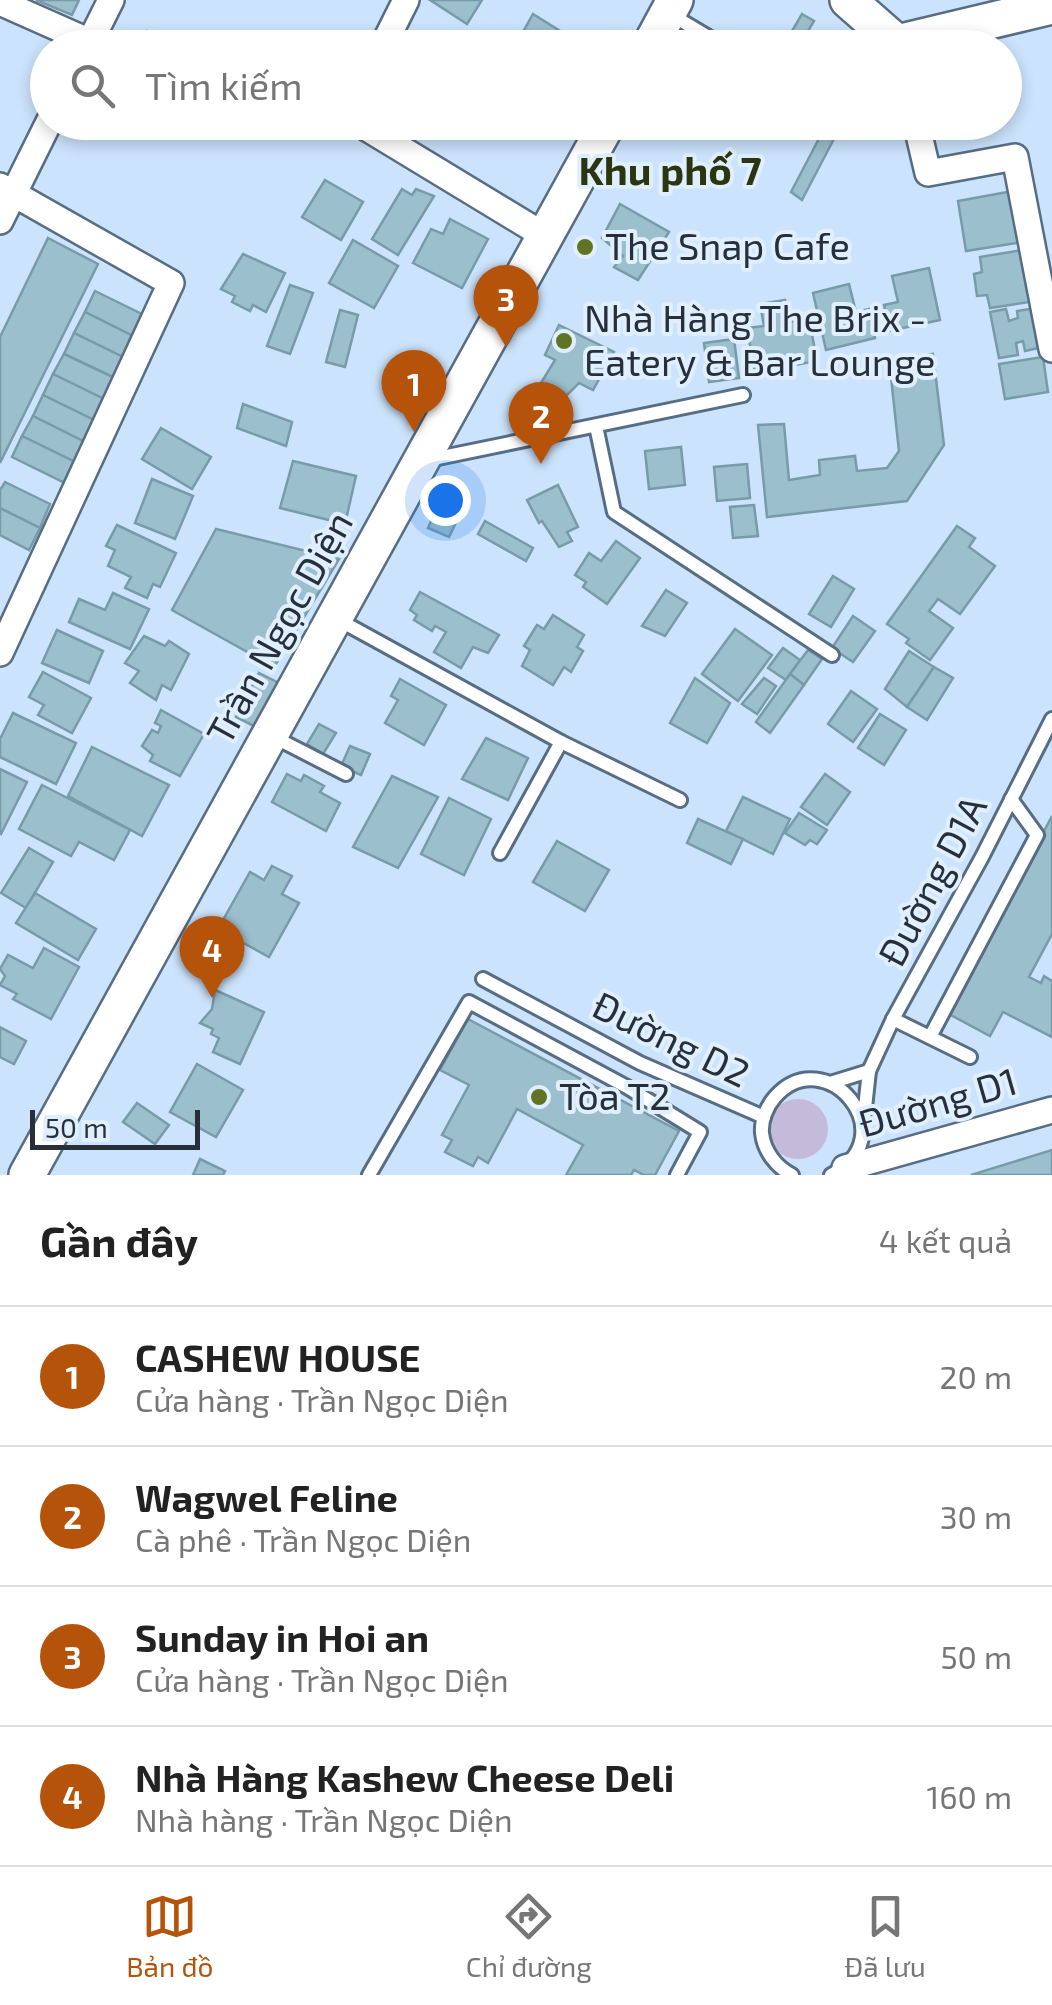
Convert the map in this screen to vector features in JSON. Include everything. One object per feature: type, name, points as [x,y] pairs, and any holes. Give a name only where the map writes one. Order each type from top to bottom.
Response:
[{"type":"street","points":[[96,30],[111,0]]},
{"type":"street","points":[[391,30],[406,0]]},
{"type":"street","points":[[848,0],[881,30]]},
{"type":"street","points":[[0,2],[57,30]]},
{"type":"street","points":[[659,30],[672,6]]},
{"type":"street","points":[[957,30],[1052,6]]},
{"type":"street","points":[[0,220],[7,190],[38,140]]},
{"type":"street","points":[[386,140],[545,236]]},
{"type":"street","name":"Trần Ngọc Diện","points":[[27,1175],[598,140]]},
{"type":"street","points":[[920,140],[928,173],[1015,157],[1052,349]]},
{"type":"street","points":[[0,653],[171,283],[7,190]]},
{"type":"street","name":"Đường D1","points":[[838,1172],[1052,1110]]},
{"type":"lane","points":[[672,6],[703,30]]},
{"type":"lane","points":[[421,462],[743,395]]},
{"type":"lane","points":[[596,426],[614,512],[832,654]]},
{"type":"lane","points":[[334,618],[562,742],[680,800]]},
{"type":"lane","name":"Đường D1A","points":[[838,1172],[855,1156],[862,1141],[868,1071],[1052,720]]},
{"type":"lane","points":[[270,735],[346,774]]},
{"type":"lane","points":[[500,853],[562,742]]},
{"type":"lane","points":[[930,1037],[1036,835],[1011,799]]},
{"type":"lane","name":"Đường D2","points":[[482,980],[640,1062],[764,1118]]},
{"type":"lane","name":"Đường D2","points":[[369,1175],[469,1002],[540,1041],[553,1016]]},
{"type":"lane","points":[[893,1019],[970,1056]]},
{"type":"lane","points":[[540,1041],[627,1087],[700,1132],[677,1175]]},
{"type":"lane","points":[[627,1087],[640,1062]]},
{"type":"lane","points":[[792,1175],[774,1161],[766,1148],[764,1118],[778,1093],[802,1080],[830,1083],[868,1071]]},
{"type":"lane","points":[[830,1083],[852,1100],[863,1125]]},
{"type":"shaded area","points":[[798,1099],[819,1108],[828,1129],[819,1150],[798,1159],[777,1150],[768,1129],[777,1108]]},
{"type":"building","points":[[36,0],[79,0],[72,15]]},
{"type":"building","points":[[430,0],[482,0],[467,24]]},
{"type":"building","points":[[533,14],[558,30],[524,30]]},
{"type":"building","points":[[802,14],[814,21],[809,30],[793,30]]},
{"type":"building","points":[[818,140],[833,140],[802,200],[791,192]]},
{"type":"building","points":[[325,180],[363,202],[341,240],[302,217]]},
{"type":"building","points":[[402,189],[412,195],[416,189],[434,196],[398,255],[372,239]]},
{"type":"building","points":[[1013,191],[1022,242],[966,251],[958,201]]},
{"type":"building","points":[[620,204],[669,232],[638,280],[614,267],[623,256],[602,238]]},
{"type":"building","points":[[450,219],[488,239],[462,288],[413,263],[431,229],[443,234]]},
{"type":"building","points":[[48,238],[98,264],[0,463],[0,337]]},
{"type":"building","points":[[353,240],[398,266],[374,308],[329,283]]},
{"type":"building","points":[[1028,249],[1036,301],[990,308],[987,295],[977,296],[974,274],[982,272],[980,257]]},
{"type":"building","points":[[243,254],[285,273],[266,312],[253,305],[250,311],[232,302],[235,296],[221,289]]},
{"type":"building","points":[[929,268],[940,320],[889,331],[884,305],[898,302],[892,276]]},
{"type":"building","points":[[849,284],[856,312],[869,309],[875,338],[826,350],[813,293]]},
{"type":"building","points":[[290,285],[313,293],[290,354],[267,346]]},
{"type":"building","points":[[95,291],[148,317],[137,338],[85,312]]},
{"type":"building","points":[[785,300],[789,322],[809,319],[817,361],[755,372],[747,328],[764,326],[760,304]]},
{"type":"building","points":[[1036,308],[1043,347],[1025,351],[1023,341],[1016,343],[1018,355],[999,358],[990,312],[1006,309],[1009,321],[1018,318],[1017,311]]},
{"type":"building","points":[[340,310],[358,315],[345,367],[326,362]]},
{"type":"building","points":[[85,312],[137,338],[127,359],[74,333]]},
{"type":"building","points":[[559,325],[614,352],[593,390],[579,383],[567,395],[541,383],[555,360],[545,355]]},
{"type":"building","points":[[74,333],[127,359],[117,379],[64,354]]},
{"type":"building","points":[[734,339],[739,378],[709,382],[704,343]]},
{"type":"building","points":[[64,354],[117,379],[106,400],[53,374]]},
{"type":"building","points":[[933,354],[944,445],[907,501],[767,517],[758,425],[784,424],[789,480],[820,475],[819,460],[855,456],[857,471],[887,468],[899,451],[889,359]]},
{"type":"building","points":[[1043,357],[1048,392],[1005,399],[999,364]]},
{"type":"building","points":[[53,374],[106,400],[96,421],[43,395]]},
{"type":"building","points":[[43,395],[96,421],[85,442],[33,416]]},
{"type":"building","points":[[243,404],[292,422],[286,446],[237,428]]},
{"type":"building","points":[[33,416],[85,442],[75,462],[22,436]]},
{"type":"building","points":[[161,428],[211,457],[192,489],[142,459]]},
{"type":"building","points":[[22,436],[75,462],[65,483],[12,457]]},
{"type":"building","points":[[681,447],[685,485],[649,489],[645,451]]},
{"type":"building","points":[[293,461],[356,476],[345,524],[280,508]]},
{"type":"building","points":[[747,464],[750,498],[717,501],[714,467]]},
{"type":"building","points":[[152,479],[193,496],[175,539],[135,523]]},
{"type":"building","points":[[5,482],[50,504],[40,528],[0,508],[0,490]]},
{"type":"building","points":[[558,485],[578,527],[567,532],[572,541],[559,547],[542,521],[539,523],[527,500]]},
{"type":"building","points":[[439,502],[461,512],[449,537],[428,528]]},
{"type":"building","points":[[754,505],[758,536],[733,538],[730,507]]},
{"type":"building","points":[[0,508],[40,528],[29,550],[0,535]]},
{"type":"building","points":[[485,521],[533,548],[526,561],[478,534]]},
{"type":"building","points":[[117,525],[176,553],[160,587],[153,584],[147,598],[125,588],[131,577],[108,566],[115,550],[106,546]]},
{"type":"building","points":[[957,526],[975,538],[969,547],[995,566],[960,614],[938,599],[929,611],[953,628],[930,660],[887,624]]},
{"type":"building","points":[[216,529],[339,559],[274,667],[172,610]]},
{"type":"building","points":[[616,541],[640,558],[607,604],[583,587],[586,582],[575,575],[589,553],[601,561]]},
{"type":"building","points":[[833,576],[854,589],[831,627],[809,614]]},
{"type":"building","points":[[666,590],[687,603],[665,636],[642,626]]},
{"type":"building","points":[[420,592],[499,635],[488,653],[473,647],[461,668],[434,652],[446,632],[435,626],[432,631],[414,620],[417,615],[410,610]]},
{"type":"building","points":[[113,593],[149,609],[130,649],[69,622],[79,599],[105,610]]},
{"type":"building","points":[[553,615],[584,635],[577,647],[583,651],[571,672],[564,667],[553,685],[522,666],[530,650],[524,646],[537,625],[544,629]]},
{"type":"building","points":[[853,616],[875,631],[853,662],[832,648]]},
{"type":"building","points":[[735,629],[772,655],[738,701],[702,674]]},
{"type":"building","points":[[57,630],[103,651],[89,683],[42,663]]},
{"type":"building","points":[[144,636],[165,646],[169,641],[189,654],[171,690],[162,685],[156,700],[130,683],[139,671],[125,663]]},
{"type":"building","points":[[783,648],[800,660],[786,680],[768,668]]},
{"type":"building","points":[[808,650],[822,659],[804,685],[790,674]]},
{"type":"building","points":[[909,651],[934,667],[907,707],[885,689]]},
{"type":"building","points":[[934,667],[953,678],[927,720],[907,707]]},
{"type":"building","points":[[43,672],[91,698],[72,733],[38,715],[44,705],[29,697]]},
{"type":"building","points":[[259,673],[281,684],[258,728],[236,717]]},
{"type":"building","points":[[790,674],[804,685],[770,733],[756,722]]},
{"type":"building","points":[[695,678],[730,703],[707,743],[670,723]]},
{"type":"building","points":[[764,678],[776,686],[757,714],[742,704]]},
{"type":"building","points":[[400,679],[446,705],[424,745],[385,723],[398,700],[391,696]]},
{"type":"building","points":[[851,691],[877,709],[853,742],[828,724]]},
{"type":"building","points":[[161,710],[204,734],[180,776],[150,761],[153,755],[142,746],[152,730],[158,733],[161,726],[155,723]]},
{"type":"building","points":[[13,713],[76,743],[56,784],[0,757],[0,739]]},
{"type":"building","points":[[880,714],[906,730],[884,765],[858,748]]},
{"type":"building","points":[[319,724],[336,733],[323,754],[307,744]]},
{"type":"building","points":[[486,738],[528,758],[508,800],[462,779]]},
{"type":"building","points":[[350,746],[370,754],[361,775],[341,766]]},
{"type":"building","points":[[92,747],[169,785],[142,836],[68,796]]},
{"type":"building","points":[[0,769],[27,782],[1,834],[0,833]]},
{"type":"building","points":[[287,774],[301,781],[304,775],[324,786],[320,792],[340,803],[326,831],[272,802]]},
{"type":"building","points":[[825,774],[850,792],[827,825],[801,807]]},
{"type":"building","points":[[392,776],[438,797],[398,868],[353,847]]},
{"type":"building","points":[[42,785],[130,830],[114,860],[79,842],[71,856],[19,829]]},
{"type":"building","points":[[743,797],[790,819],[773,854],[726,831]]},
{"type":"building","points":[[449,798],[491,819],[464,875],[421,854]]},
{"type":"building","points":[[799,813],[827,830],[817,844],[810,840],[805,845],[785,833]]},
{"type":"building","points":[[1052,816],[1052,934],[1029,977],[1041,983],[1044,976],[1052,981],[1052,1037],[1003,1012],[990,1036],[947,1013]]},
{"type":"building","points":[[698,819],[743,839],[731,864],[687,843]]},
{"type":"building","points":[[557,841],[609,870],[585,911],[533,882]]},
{"type":"building","points":[[29,848],[53,862],[26,908],[1,893]]},
{"type":"building","points":[[272,866],[292,876],[282,894],[299,903],[269,957],[218,929],[250,872],[264,880]]},
{"type":"building","points":[[35,893],[96,929],[78,960],[16,923]]},
{"type":"building","points":[[44,948],[79,967],[51,1019],[13,999],[17,994],[0,985],[5,976],[0,969],[8,955],[33,968]]},
{"type":"building","points":[[215,990],[264,1012],[240,1064],[213,1052],[219,1038],[211,1034],[213,1029],[200,1023],[212,1009]]},
{"type":"building","name":"Tòa T2","points":[[468,1019],[679,1131],[655,1175],[634,1170],[631,1175],[566,1175],[583,1145],[517,1109],[488,1163],[478,1157],[473,1166],[445,1152],[452,1140],[442,1135],[469,1085],[440,1070]]},
{"type":"building","points":[[0,1027],[26,1041],[14,1064],[0,1057]]},
{"type":"building","points":[[197,1064],[243,1090],[216,1137],[170,1112]]},
{"type":"building","points":[[137,1103],[169,1125],[155,1144],[123,1122]]},
{"type":"building","points":[[1052,1150],[1052,1175],[971,1175]]},
{"type":"building","points":[[200,1159],[225,1171],[223,1175],[193,1175]]},
{"type":"place","name":"The Snap Cafe","points":[[585,247]]},
{"type":"place","name":"Nhà Hàng The Brix - Eatery & Bar Lounge","points":[[564,341]]},
{"type":"place","name":"Sunday in Hoi an","points":[[506,347]]},
{"type":"place","name":"CASHEW HOUSE","points":[[414,432]]},
{"type":"place","name":"Wagwel Feline","points":[[541,464]]},
{"type":"place","name":"Nhà Hàng Kashew Cheese Deli","points":[[212,998]]},
{"type":"place","name":"Tòa T2","points":[[539,1097]]},
{"type":"district","name":"Khu phố 7","points":[[670,171]]}]
